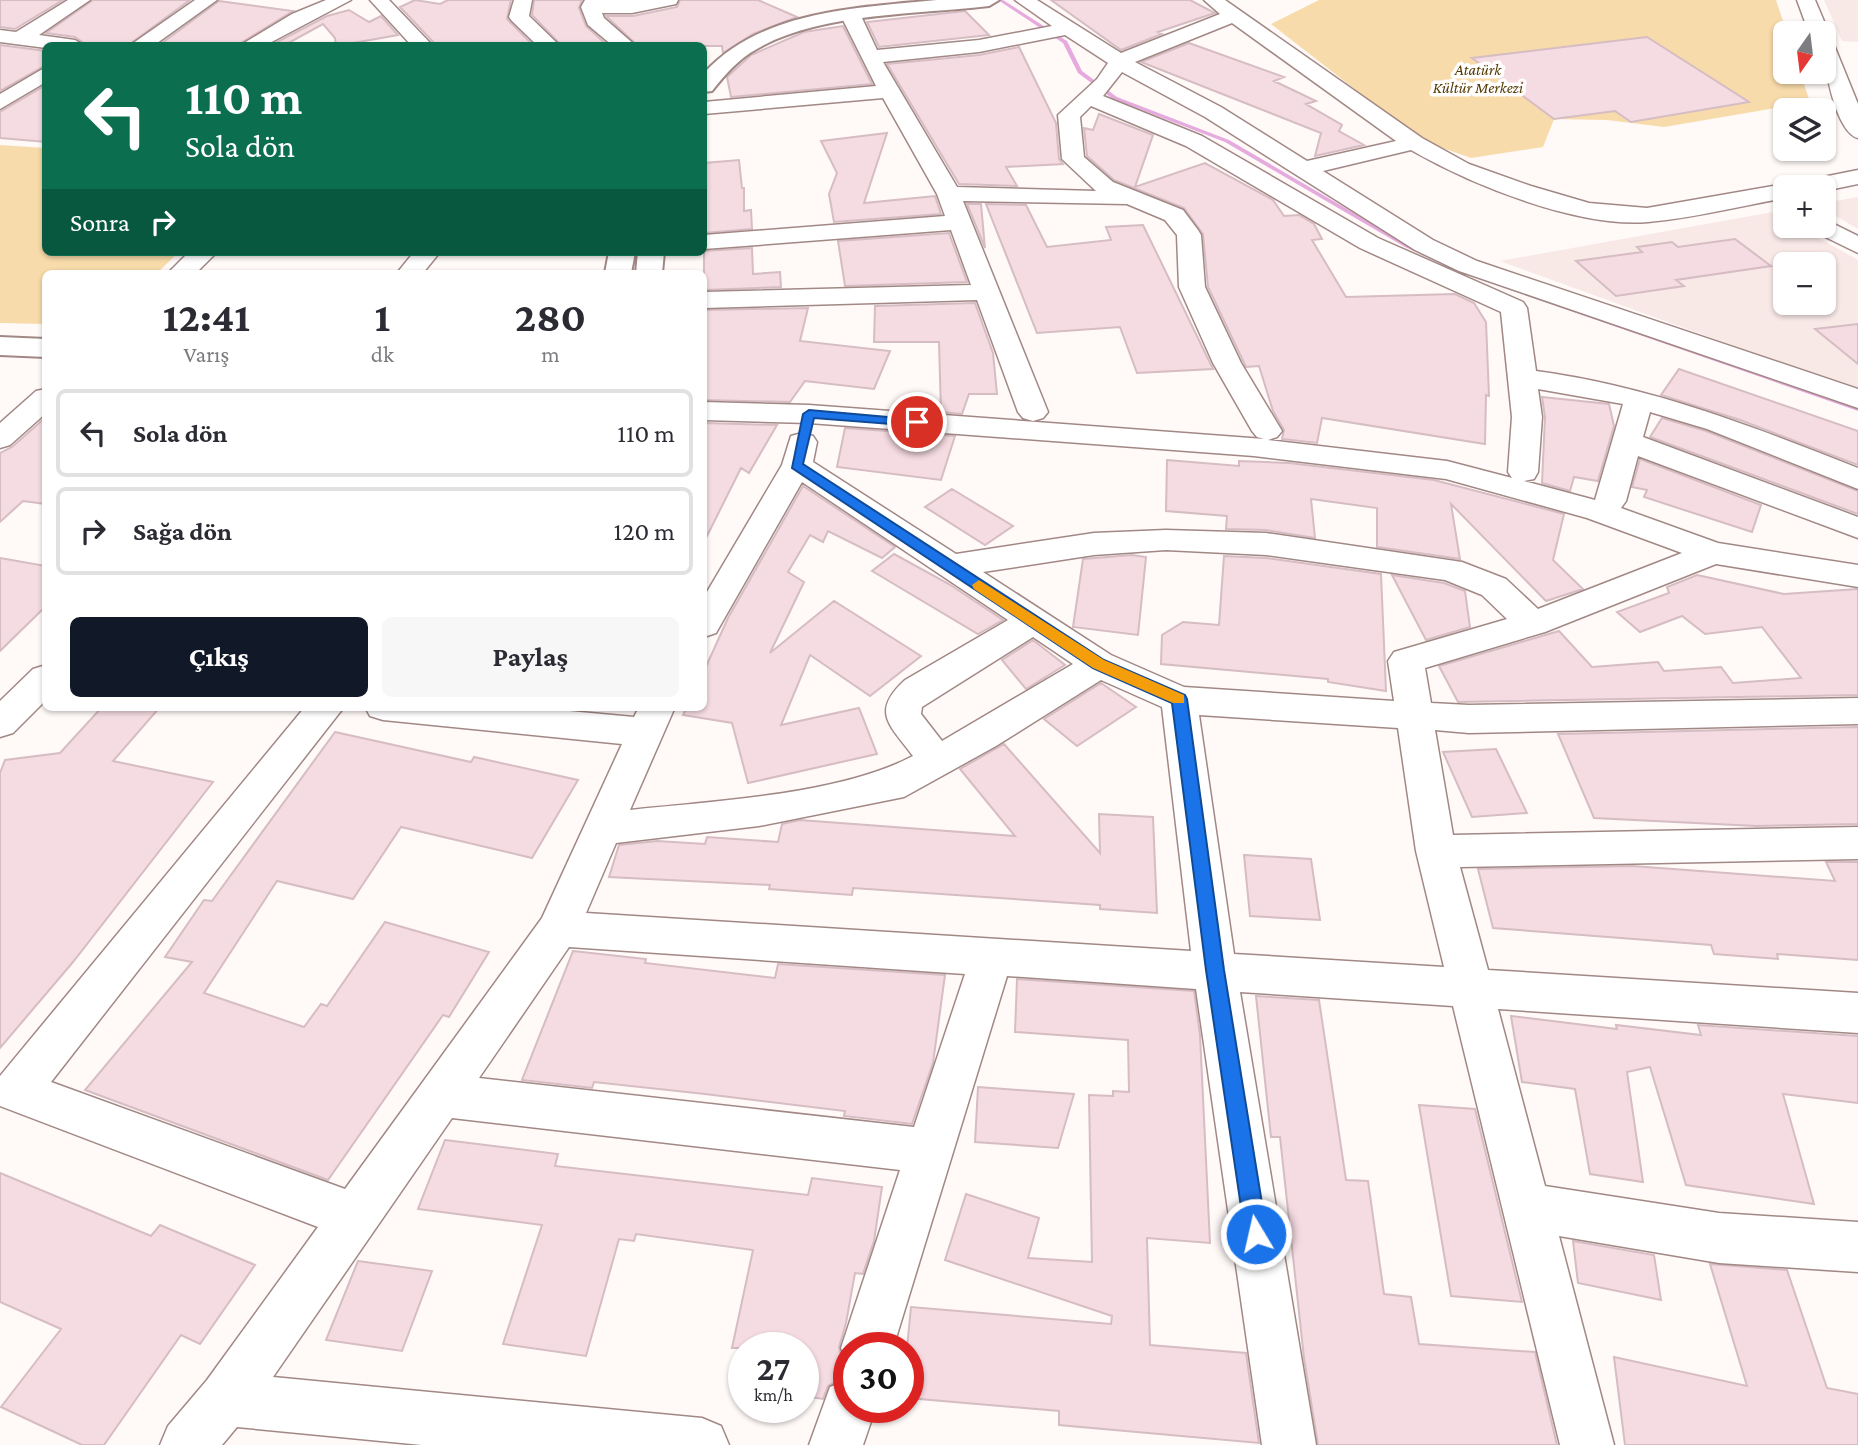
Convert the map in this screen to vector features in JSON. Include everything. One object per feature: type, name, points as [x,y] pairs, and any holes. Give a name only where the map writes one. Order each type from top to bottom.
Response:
[{"type":"main road","points":[[707,58],[731,41],[768,25],[808,13],[918,0]]},
{"type":"main road","points":[[707,83],[744,47],[850,8],[985,1]]},
{"type":"main road","points":[[0,329],[42,330]]},
{"type":"main road","points":[[0,346],[42,348]]},
{"type":"street","points":[[21,38],[81,0]]},
{"type":"street","points":[[145,42],[208,0]]},
{"type":"street","points":[[258,42],[342,0]]},
{"type":"street","points":[[381,0],[417,40]]},
{"type":"street","points":[[523,0],[519,17],[546,42]]},
{"type":"street","points":[[621,42],[595,21],[593,4],[632,7],[669,0]]},
{"type":"street","points":[[1024,0],[1068,30],[1255,139],[1424,245],[1468,266],[1858,399]]},
{"type":"street","points":[[1213,0],[1414,143],[1461,169],[1523,191],[1604,213],[1647,215],[1773,198]]},
{"type":"street","points":[[1806,0],[1814,21]]},
{"type":"street","points":[[850,8],[870,57],[949,194],[1033,412]]},
{"type":"street","points":[[1234,15],[1119,61],[1096,90],[1069,115],[1073,159],[1105,187],[1174,215],[1189,235],[1192,287],[1227,363],[1267,430]]},
{"type":"street","points":[[870,57],[979,46],[1068,30]]},
{"type":"street","points":[[1068,30],[1083,46],[1096,90],[1209,149],[1319,217],[1369,243],[1464,282],[1514,308],[1527,417],[1523,472]]},
{"type":"street","points":[[0,36],[48,42]]},
{"type":"street","points":[[392,42],[417,40]]},
{"type":"street","points":[[1836,46],[1846,46]]},
{"type":"street","points":[[1836,70],[1853,106],[1858,131]]},
{"type":"street","points":[[0,103],[10,89],[42,76]]},
{"type":"street","points":[[10,89],[42,91]]},
{"type":"street","points":[[1096,90],[1255,139]]},
{"type":"street","points":[[707,108],[890,92]]},
{"type":"street","points":[[1304,169],[1414,143]]},
{"type":"street","points":[[1836,181],[1858,177]]},
{"type":"street","points":[[949,194],[999,192],[1099,200],[1131,197]]},
{"type":"street","points":[[707,242],[960,222]]},
{"type":"street","points":[[1836,234],[1858,246]]},
{"type":"street","points":[[184,270],[200,256]]},
{"type":"street","points":[[412,270],[424,256]]},
{"type":"street","points":[[707,300],[987,292]]},
{"type":"street","points":[[1522,378],[1590,387],[1639,399],[1717,423],[1858,479]]},
{"type":"street","points":[[707,390],[1267,430],[1450,453],[1523,472],[1654,516],[1778,544],[1858,555]]},
{"type":"street","points":[[1611,501],[1625,441],[1639,399]]},
{"type":"street","points":[[0,439],[42,401]]},
{"type":"street","points":[[707,411],[809,414],[1254,447],[1447,470],[1598,511],[1713,553],[1858,576]]},
{"type":"street","points":[[707,620],[797,465],[809,414]]},
{"type":"street","points":[[1625,441],[1858,528]]},
{"type":"street","points":[[797,465],[1099,664],[1179,699],[1469,719],[1858,711]]},
{"type":"street","points":[[950,566],[1094,544],[1166,540],[1266,544],[1450,570],[1494,587],[1533,624]]},
{"type":"street","points":[[1587,1445],[1436,851],[1406,661],[1533,624],[1713,553]]},
{"type":"street","points":[[937,761],[903,716],[904,702],[918,689],[1034,621]]},
{"type":"street","points":[[602,828],[759,811],[890,786],[983,736],[1099,664]]},
{"type":"street","points":[[0,723],[42,682]]},
{"type":"street","points":[[1179,699],[1215,970],[1289,1445]]},
{"type":"street","points":[[323,711],[8,1099],[354,1217]]},
{"type":"street","points":[[187,1445],[226,1399],[558,929],[651,719],[472,711]]},
{"type":"street","points":[[1436,851],[1858,844]]},
{"type":"street","points":[[558,929],[1858,1013]]},
{"type":"street","points":[[872,1332],[992,956]]},
{"type":"street","points":[[440,1096],[930,1151]]},
{"type":"street","points":[[1527,1207],[1719,1238],[1858,1247]]},
{"type":"street","points":[[226,1399],[520,1436],[702,1445]]},
{"type":"street","points":[[836,1445],[843,1423]]},
{"type":"shaded area","points":[[1824,0],[1858,0],[1858,42],[1842,41],[1836,21],[1833,21]]},
{"type":"shaded area","points":[[1858,197],[1858,229],[1836,216],[1836,201]]},
{"type":"shaded area","points":[[1773,212],[1773,238],[1819,238],[1858,260],[1858,391],[1500,261]]},
{"type":"green space","name":"Atatürk Kültür Merkezi","points":[[1319,0],[1776,0],[1783,21],[1773,21],[1773,84],[1804,84],[1809,98],[1773,98],[1773,108],[1664,127],[1607,120],[1554,119],[1543,147],[1471,158],[1420,140],[1271,24]]},
{"type":"green space","points":[[0,145],[42,148],[42,256],[175,256],[160,270],[42,270],[42,324],[0,323]]},
{"type":"building","points":[[0,0],[63,0],[15,29],[0,27]]},
{"type":"building","points":[[93,0],[190,0],[132,42],[82,42],[75,37],[46,33]]},
{"type":"building","points":[[415,0],[440,4],[448,0],[511,0],[507,19],[530,42],[433,42],[400,7]]},
{"type":"building","points":[[534,0],[582,0],[579,8],[586,26],[604,42],[558,42],[532,15]]},
{"type":"building","points":[[680,0],[758,0],[797,17],[753,34],[723,53],[722,46],[707,46],[707,42],[634,42],[606,16],[633,16],[677,7]]},
{"type":"building","points":[[1051,0],[1190,0],[1215,13],[1158,32],[1162,34],[1121,50]]},
{"type":"building","points":[[219,1],[293,11],[243,42],[163,42]]},
{"type":"building","points":[[349,10],[369,22],[381,16],[398,35],[359,42],[336,42],[323,24],[290,42],[277,42],[327,16]]},
{"type":"building","points":[[965,11],[989,35],[879,47],[867,22]]},
{"type":"building","points":[[843,26],[872,84],[731,97],[727,77],[751,55],[804,32]]},
{"type":"building","points":[[1647,37],[1749,102],[1631,122],[1615,111],[1554,119],[1472,58]]},
{"type":"building","points":[[1189,43],[1284,77],[1274,81],[1316,101],[1306,104],[1342,125],[1339,131],[1364,145],[1315,156],[1321,133],[1141,62]]},
{"type":"building","points":[[0,45],[42,50],[42,67],[0,91]]},
{"type":"building","points":[[1019,47],[1056,123],[1059,159],[1063,164],[1006,167],[1017,186],[959,184],[887,64],[979,55]]},
{"type":"building","points":[[42,87],[42,142],[0,138],[0,112]]},
{"type":"building","points":[[1099,114],[1153,135],[1135,187],[1205,163],[1273,200],[1284,216],[1299,215],[1314,224],[1322,239],[1312,240],[1346,297],[1455,294],[1474,303],[1486,322],[1489,396],[1486,395],[1485,444],[1322,418],[1317,443],[1282,439],[1284,430],[1273,411],[1259,366],[1246,367],[1208,287],[1203,234],[1184,208],[1114,180],[1087,156],[1084,128],[1093,130]]},
{"type":"building","points":[[887,133],[864,203],[935,196],[941,214],[834,222],[829,194],[837,173],[821,141]]},
{"type":"building","points":[[739,160],[744,188],[744,211],[751,210],[752,229],[707,233],[707,163]]},
{"type":"building","points":[[967,204],[981,204],[985,248]]},
{"type":"building","points":[[986,204],[1026,205],[1047,247],[1111,240],[1106,227],[1143,225],[1213,369],[1137,373],[1120,327],[1037,333]]},
{"type":"building","points":[[949,233],[967,282],[845,286],[838,241]]},
{"type":"building","points":[[1735,239],[1771,266],[1676,280],[1684,286],[1616,296],[1576,261],[1642,252],[1637,247],[1672,242],[1678,247]]},
{"type":"building","points":[[752,248],[753,274],[780,272],[781,287],[707,290],[704,256],[707,256],[707,251]]},
{"type":"building","points":[[975,303],[993,353],[997,394],[969,394],[962,414],[941,412],[939,342],[874,342],[875,306]]},
{"type":"building","points":[[808,308],[800,341],[890,351],[874,389],[805,381],[790,402],[707,400],[707,310]]},
{"type":"building","points":[[1858,324],[1858,364],[1815,329]]},
{"type":"building","points":[[1679,369],[1858,431],[1858,465],[1740,420],[1661,395]]},
{"type":"building","points":[[1542,397],[1609,404],[1614,426],[1598,481],[1574,477],[1570,491],[1542,483],[1545,417]]},
{"type":"building","points":[[1662,418],[1706,431],[1858,491],[1858,514],[1650,437]]},
{"type":"building","points":[[42,421],[42,503],[23,501],[0,522],[0,453],[12,447]]},
{"type":"building","points":[[707,423],[777,425],[749,473],[741,468],[707,536]]},
{"type":"building","points":[[845,428],[955,436],[941,480],[837,467]]},
{"type":"building","points":[[1640,459],[1761,505],[1752,532],[1644,497],[1647,490],[1632,487]]},
{"type":"building","points":[[1167,460],[1239,466],[1239,461],[1289,463],[1434,480],[1564,514],[1553,560],[1583,589],[1546,601],[1451,504],[1460,559],[1377,547],[1377,508],[1311,499],[1315,538],[1266,530],[1226,529],[1227,516],[1166,511]]},
{"type":"building","points":[[803,486],[895,547],[882,558],[828,531],[823,542],[810,535],[788,572],[804,582],[770,653],[834,601],[921,656],[870,696],[810,655],[781,725],[859,708],[877,754],[748,783],[732,723],[683,715],[685,711],[707,711],[707,664],[728,618]]},
{"type":"building","points":[[952,489],[1013,526],[985,545],[925,507]]},
{"type":"building","points":[[894,554],[949,584],[1003,620],[978,634],[872,571]]},
{"type":"building","points":[[1132,555],[1146,557],[1138,635],[1073,627],[1083,559]]},
{"type":"building","points":[[1224,556],[1266,558],[1381,574],[1386,691],[1328,682],[1328,679],[1161,664],[1162,635],[1183,622],[1219,625]]},
{"type":"building","points":[[0,558],[42,565],[42,610],[0,651]]},
{"type":"building","points":[[1392,575],[1444,583],[1465,591],[1470,627],[1426,640]]},
{"type":"building","points":[[1697,575],[1784,594],[1858,589],[1858,695],[1458,702],[1439,666],[1559,631],[1592,667],[1658,662],[1664,671],[1721,667],[1733,683],[1801,678],[1762,627],[1705,634],[1682,616],[1640,632],[1617,612],[1669,593],[1667,587]]},
{"type":"building","points":[[1033,640],[1065,665],[1026,689],[1002,660]]},
{"type":"building","points":[[1101,683],[1136,707],[1077,746],[1044,719]]},
{"type":"building","points":[[98,711],[157,711],[113,761],[213,782],[73,962],[0,1048],[0,773],[5,760],[60,753]]},
{"type":"building","points":[[1858,727],[1858,824],[1756,826],[1594,818],[1558,734]]},
{"type":"building","points":[[335,732],[471,762],[474,757],[578,780],[532,858],[401,827],[353,899],[277,881],[204,993],[304,1027],[321,1004],[327,1006],[385,922],[489,952],[449,1017],[443,1015],[328,1180],[85,1090],[192,962],[165,957],[204,900],[212,901]]},
{"type":"building","points":[[1004,744],[1100,853],[1099,814],[1153,817],[1157,913],[1100,909],[1100,905],[853,888],[852,895],[769,889],[770,885],[609,877],[619,845],[657,841],[705,844],[707,837],[778,842],[782,824],[800,820],[1015,836],[960,769]]},
{"type":"building","points":[[1496,749],[1527,813],[1472,817],[1443,752]]},
{"type":"building","points":[[1244,855],[1311,859],[1320,920],[1250,916]]},
{"type":"building","points":[[1826,862],[1858,862],[1858,960],[1777,954],[1778,959],[1714,954],[1711,945],[1493,928],[1478,869],[1633,866],[1835,881]]},
{"type":"building","points":[[573,951],[646,959],[645,963],[775,978],[778,964],[945,975],[933,1063],[912,1124],[844,1116],[845,1111],[705,1094],[594,1082],[592,1088],[522,1080]]},
{"type":"building","points":[[1017,979],[1194,991],[1200,1035],[1210,1243],[1147,1238],[1150,1345],[1246,1353],[1259,1443],[1059,1425],[1059,1411],[924,1399],[924,1332],[909,1332],[911,1307],[1111,1324],[1112,1316],[945,1260],[966,1194],[1039,1218],[1028,1258],[1092,1262],[1089,1095],[1113,1096],[1113,1091],[1129,1092],[1128,1040],[1015,1032]]},
{"type":"building","points":[[1256,996],[1319,1000],[1346,1180],[1368,1181],[1384,1294],[1411,1297],[1419,1344],[1535,1352],[1557,1445],[1318,1445],[1304,1358],[1280,1137],[1271,1137]]},
{"type":"building","points":[[1511,1016],[1617,1029],[1616,1025],[1701,1035],[1698,1025],[1858,1036],[1858,1103],[1783,1094],[1814,1204],[1686,1185],[1650,1067],[1627,1072],[1643,1182],[1590,1174],[1575,1089],[1522,1082]]},
{"type":"building","points":[[978,1087],[1074,1094],[1058,1148],[975,1142]]},
{"type":"building","points":[[1419,1105],[1475,1109],[1522,1302],[1451,1296]]},
{"type":"building","points":[[445,1140],[558,1154],[555,1166],[808,1195],[812,1178],[882,1187],[874,1241],[863,1274],[855,1273],[843,1332],[833,1332],[833,1383],[828,1386],[823,1399],[819,1398],[819,1332],[735,1332],[753,1250],[636,1234],[634,1241],[619,1239],[586,1356],[503,1344],[542,1225],[418,1209]]},
{"type":"building","points":[[0,1173],[151,1236],[160,1225],[255,1265],[200,1344],[181,1335],[104,1445],[82,1445],[1,1407],[61,1329],[0,1302]]},
{"type":"building","points":[[1573,1241],[1654,1255],[1661,1300],[1578,1283]]},
{"type":"building","points":[[358,1261],[432,1271],[402,1351],[326,1340]]},
{"type":"building","points":[[1710,1264],[1787,1270],[1827,1388],[1858,1394],[1858,1445],[1625,1445],[1614,1357],[1747,1386]]},
{"type":"waterway","points":[[1000,0],[1065,42],[1080,72],[1115,98],[1227,141],[1407,246],[1461,271]]},
{"type":"waterway","points":[[1495,283],[1858,409]]},
{"type":"slow traffic","points":[[979,585],[1099,664],[1178,699]]},
{"type":"route","points":[[917,422],[809,414],[797,465],[1099,664],[1179,699],[1215,970],[1256,1234]]}]
